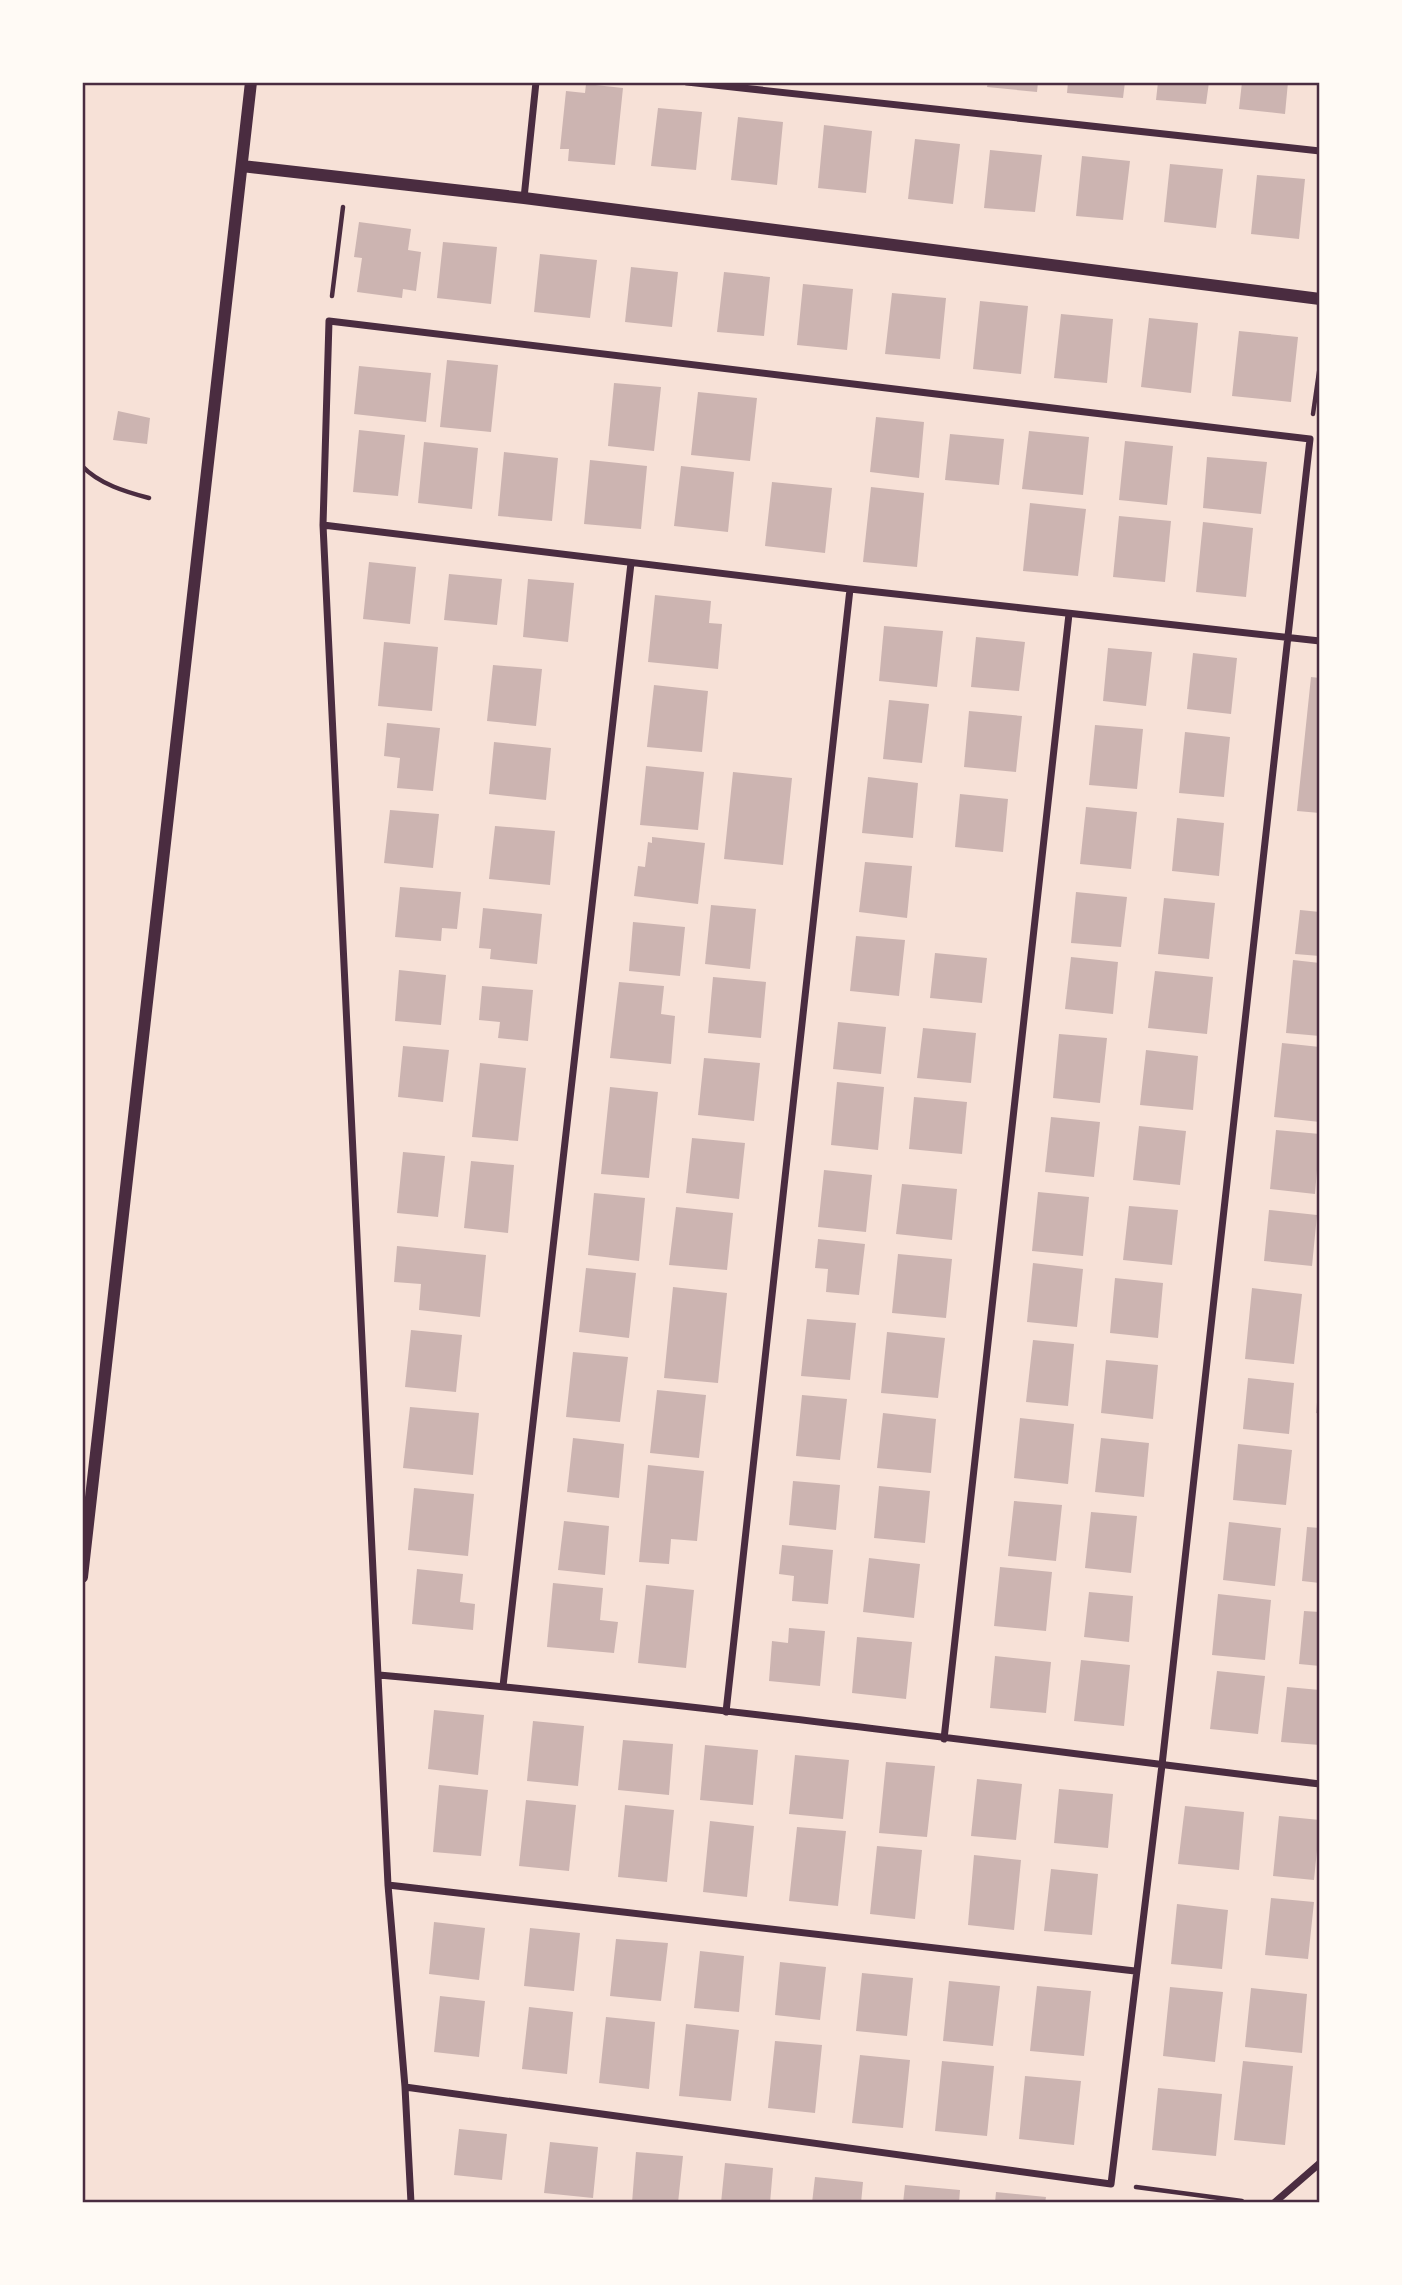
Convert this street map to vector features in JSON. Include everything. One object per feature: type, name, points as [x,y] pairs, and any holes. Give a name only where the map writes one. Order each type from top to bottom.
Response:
[{"type":"street","points":[[82,1577],[251,82]]},
{"type":"street","points":[[524,198],[536,82]]},
{"type":"street","points":[[687,82],[1320,151]]},
{"type":"street","points":[[242,166],[524,198],[1320,299]]},
{"type":"street","points":[[405,2087],[1111,2184],[1162,1765],[1310,439],[329,321],[323,525],[388,1885],[405,2087],[411,2203]]},
{"type":"street","points":[[323,525],[850,589],[1320,641]]},
{"type":"street","points":[[503,1686],[631,563]]},
{"type":"street","points":[[726,1712],[850,589]]},
{"type":"street","points":[[944,1739],[1069,614]]},
{"type":"street","points":[[379,1675],[503,1686],[1320,1784]]},
{"type":"street","points":[[388,1885],[1135,1971]]},
{"type":"street","points":[[1274,2203],[1320,2163]]},
{"type":"path","points":[[329,321],[343,207]]},
{"type":"path","points":[[1310,439],[1320,365]]},
{"type":"path","points":[[82,466],[91,476],[119,489],[149,498]]},
{"type":"path","points":[[1111,2184],[1242,2201]]},
{"type":"building","points":[[988,82],[1038,82],[1037,92],[987,87]]},
{"type":"building","points":[[1068,82],[1125,82],[1123,98],[1067,93]]},
{"type":"building","points":[[1158,82],[1209,82],[1206,104],[1156,100]]},
{"type":"building","points":[[1242,82],[1288,82],[1285,114],[1239,109]]},
{"type":"building","points":[[586,84],[623,88],[615,165],[568,161],[569,149],[560,149],[566,91],[585,93]]},
{"type":"building","points":[[658,108],[702,112],[696,170],[651,166]]},
{"type":"building","points":[[738,117],[783,122],[777,185],[731,180]]},
{"type":"building","points":[[824,125],[872,131],[866,193],[818,188]]},
{"type":"building","points":[[915,139],[960,144],[953,204],[908,199]]},
{"type":"building","points":[[990,150],[1042,155],[1035,212],[984,208]]},
{"type":"building","points":[[1082,156],[1130,161],[1123,220],[1076,216]]},
{"type":"building","points":[[1170,164],[1223,169],[1216,228],[1164,222]]},
{"type":"building","points":[[1257,175],[1305,179],[1299,239],[1251,234]]},
{"type":"building","points":[[359,222],[411,229],[408,250],[421,252],[416,291],[403,289],[402,298],[357,292],[362,258],[354,257]]},
{"type":"building","points":[[443,242],[497,247],[491,304],[437,298]]},
{"type":"building","points":[[540,254],[597,260],[590,318],[534,312]]},
{"type":"building","points":[[631,267],[678,272],[672,327],[625,322]]},
{"type":"building","points":[[724,272],[770,277],[764,336],[717,332]]},
{"type":"building","points":[[803,284],[853,289],[847,350],[797,345]]},
{"type":"building","points":[[892,293],[946,298],[940,359],[885,354]]},
{"type":"building","points":[[980,301],[1028,306],[1021,374],[973,369]]},
{"type":"building","points":[[1061,314],[1113,319],[1107,383],[1054,378]]},
{"type":"building","points":[[1149,318],[1198,323],[1191,393],[1141,387]]},
{"type":"building","points":[[1239,331],[1298,337],[1291,402],[1232,396]]},
{"type":"building","points":[[447,360],[498,365],[491,432],[440,427]]},
{"type":"building","points":[[359,366],[431,373],[426,422],[354,414]]},
{"type":"building","points":[[614,383],[661,387],[654,451],[608,446]]},
{"type":"building","points":[[698,392],[757,398],[750,461],[691,455]]},
{"type":"building","points":[[118,411],[150,418],[147,444],[113,440]]},
{"type":"building","points":[[876,417],[924,422],[919,478],[870,472]]},
{"type":"building","points":[[359,430],[405,435],[398,496],[353,492]]},
{"type":"building","points":[[1029,431],[1089,437],[1083,495],[1022,489]]},
{"type":"building","points":[[950,434],[1004,439],[999,485],[945,480]]},
{"type":"building","points":[[1125,441],[1173,446],[1167,505],[1119,500]]},
{"type":"building","points":[[424,442],[478,448],[472,509],[418,503]]},
{"type":"building","points":[[504,452],[558,458],[552,521],[498,516]]},
{"type":"building","points":[[1207,457],[1267,462],[1261,514],[1203,508]]},
{"type":"building","points":[[590,460],[647,466],[641,529],[584,524]]},
{"type":"building","points":[[681,466],[734,472],[728,532],[674,526]]},
{"type":"building","points":[[772,482],[832,488],[825,553],[765,546]]},
{"type":"building","points":[[871,487],[924,493],[917,567],[863,562]]},
{"type":"building","points":[[1030,503],[1086,509],[1078,576],[1023,571]]},
{"type":"building","points":[[1119,516],[1171,521],[1165,582],[1113,577]]},
{"type":"building","points":[[1203,522],[1253,528],[1246,597],[1196,592]]},
{"type":"building","points":[[369,562],[416,567],[410,624],[363,619]]},
{"type":"building","points":[[449,574],[502,579],[497,625],[444,620]]},
{"type":"building","points":[[528,579],[574,583],[568,642],[523,637]]},
{"type":"building","points":[[655,595],[711,601],[709,623],[722,624],[718,669],[648,662]]},
{"type":"building","points":[[884,626],[943,631],[937,687],[879,681]]},
{"type":"building","points":[[976,637],[1025,642],[1019,691],[971,687]]},
{"type":"building","points":[[384,642],[438,647],[432,711],[378,706]]},
{"type":"building","points":[[1108,648],[1152,652],[1146,706],[1103,701]]},
{"type":"building","points":[[1193,653],[1237,658],[1231,714],[1187,709]]},
{"type":"building","points":[[493,665],[542,669],[536,726],[487,721]]},
{"type":"building","points":[[1311,677],[1320,678],[1320,813],[1297,811]]},
{"type":"building","points":[[654,685],[708,691],[702,752],[647,747]]},
{"type":"building","points":[[889,700],[929,704],[922,763],[883,759]]},
{"type":"building","points":[[969,711],[1022,716],[1016,772],[964,767]]},
{"type":"building","points":[[387,723],[440,728],[433,791],[397,788],[400,758],[384,756]]},
{"type":"building","points":[[1095,725],[1143,729],[1137,789],[1089,785]]},
{"type":"building","points":[[1185,732],[1230,737],[1224,797],[1179,793]]},
{"type":"building","points":[[494,742],[551,748],[546,800],[489,794]]},
{"type":"building","points":[[646,766],[704,772],[698,830],[640,825]]},
{"type":"building","points":[[733,772],[792,778],[783,865],[724,859]]},
{"type":"building","points":[[868,777],[918,783],[913,838],[862,833]]},
{"type":"building","points":[[960,794],[1008,799],[1003,852],[955,847]]},
{"type":"building","points":[[1086,807],[1137,812],[1131,869],[1080,864]]},
{"type":"building","points":[[390,810],[439,814],[433,868],[384,863]]},
{"type":"building","points":[[1177,818],[1224,823],[1219,876],[1172,871]]},
{"type":"building","points":[[495,826],[555,831],[550,885],[489,879]]},
{"type":"building","points":[[652,837],[705,843],[698,904],[634,896],[638,866],[645,867],[648,842],[652,843]]},
{"type":"building","points":[[865,862],[912,866],[907,918],[859,912]]},
{"type":"building","points":[[400,887],[461,892],[457,929],[442,928],[441,941],[395,937]]},
{"type":"building","points":[[1076,892],[1127,897],[1121,947],[1071,943]]},
{"type":"building","points":[[1164,898],[1215,903],[1209,959],[1158,954]]},
{"type":"building","points":[[711,905],[756,909],[750,969],[705,964]]},
{"type":"building","points":[[483,908],[542,914],[537,964],[490,959],[491,949],[479,948]]},
{"type":"building","points":[[1300,910],[1320,912],[1320,956],[1295,954]]},
{"type":"building","points":[[633,922],[685,927],[680,976],[629,971]]},
{"type":"building","points":[[856,936],[905,940],[899,996],[850,991]]},
{"type":"building","points":[[935,953],[987,958],[982,1003],[930,998]]},
{"type":"building","points":[[1071,957],[1118,962],[1113,1014],[1065,1009]]},
{"type":"building","points":[[1293,960],[1320,963],[1320,1036],[1286,1033]]},
{"type":"building","points":[[399,970],[446,975],[441,1025],[395,1021]]},
{"type":"building","points":[[1155,971],[1213,977],[1207,1034],[1148,1028]]},
{"type":"building","points":[[713,977],[766,982],[761,1038],[708,1033]]},
{"type":"building","points":[[619,982],[664,986],[661,1014],[675,1016],[671,1064],[610,1058]]},
{"type":"building","points":[[482,986],[533,990],[528,1041],[498,1038],[500,1022],[479,1020]]},
{"type":"building","points":[[838,1022],[886,1027],[881,1074],[833,1069]]},
{"type":"building","points":[[923,1028],[976,1033],[971,1083],[917,1078]]},
{"type":"building","points":[[1059,1034],[1107,1038],[1100,1103],[1053,1098]]},
{"type":"building","points":[[1282,1043],[1320,1047],[1320,1122],[1274,1117]]},
{"type":"building","points":[[403,1046],[449,1050],[443,1102],[398,1097]]},
{"type":"building","points":[[1146,1050],[1198,1056],[1193,1110],[1140,1105]]},
{"type":"building","points":[[704,1058],[760,1063],[754,1121],[698,1115]]},
{"type":"building","points":[[480,1063],[526,1068],[518,1141],[472,1137]]},
{"type":"building","points":[[837,1082],[884,1087],[878,1150],[831,1145]]},
{"type":"building","points":[[610,1087],[658,1092],[649,1178],[601,1174]]},
{"type":"building","points":[[914,1097],[967,1102],[962,1154],[909,1149]]},
{"type":"building","points":[[1051,1117],[1100,1122],[1094,1177],[1045,1172]]},
{"type":"building","points":[[1139,1126],[1186,1131],[1180,1185],[1133,1180]]},
{"type":"building","points":[[1276,1130],[1320,1134],[1315,1194],[1270,1189]]},
{"type":"building","points":[[692,1138],[745,1143],[739,1199],[686,1193]]},
{"type":"building","points":[[403,1152],[445,1156],[438,1217],[397,1213]]},
{"type":"building","points":[[471,1161],[514,1165],[508,1233],[464,1228]]},
{"type":"building","points":[[824,1170],[872,1175],[866,1232],[818,1227]]},
{"type":"building","points":[[902,1184],[957,1189],[952,1240],[896,1234]]},
{"type":"building","points":[[1038,1192],[1089,1197],[1083,1256],[1032,1251]]},
{"type":"building","points":[[594,1193],[645,1198],[639,1261],[588,1255]]},
{"type":"building","points":[[1129,1206],[1178,1210],[1172,1265],[1123,1260]]},
{"type":"building","points":[[676,1207],[733,1213],[727,1270],[669,1265]]},
{"type":"building","points":[[1269,1210],[1317,1215],[1312,1266],[1264,1261]]},
{"type":"building","points":[[818,1239],[865,1244],[859,1295],[826,1292],[828,1269],[815,1268]]},
{"type":"building","points":[[397,1246],[486,1255],[480,1317],[419,1310],[421,1284],[394,1282]]},
{"type":"building","points":[[898,1254],[952,1259],[946,1318],[892,1313]]},
{"type":"building","points":[[1033,1263],[1083,1269],[1077,1327],[1027,1322]]},
{"type":"building","points":[[586,1268],[636,1273],[629,1338],[579,1332]]},
{"type":"building","points":[[1115,1278],[1163,1283],[1158,1338],[1110,1333]]},
{"type":"building","points":[[673,1287],[727,1293],[718,1383],[664,1378]]},
{"type":"building","points":[[1252,1288],[1302,1294],[1294,1364],[1245,1359]]},
{"type":"building","points":[[807,1319],[856,1323],[850,1380],[801,1376]]},
{"type":"building","points":[[411,1330],[462,1335],[456,1392],[405,1387]]},
{"type":"building","points":[[887,1332],[945,1338],[938,1398],[881,1393]]},
{"type":"building","points":[[1033,1340],[1074,1344],[1068,1406],[1026,1402]]},
{"type":"building","points":[[573,1352],[628,1357],[620,1422],[566,1417]]},
{"type":"building","points":[[1106,1360],[1158,1365],[1153,1419],[1101,1413]]},
{"type":"building","points":[[1248,1378],[1294,1383],[1289,1434],[1243,1429]]},
{"type":"building","points":[[657,1390],[706,1395],[699,1458],[650,1453]]},
{"type":"building","points":[[1320,1392],[1320,1414],[1316,1413]]},
{"type":"building","points":[[802,1395],[847,1399],[840,1460],[796,1456]]},
{"type":"building","points":[[410,1407],[479,1413],[473,1475],[403,1468]]},
{"type":"building","points":[[883,1413],[936,1419],[931,1473],[877,1468]]},
{"type":"building","points":[[1020,1418],[1074,1424],[1068,1484],[1014,1478]]},
{"type":"building","points":[[573,1438],[624,1444],[619,1498],[567,1492]]},
{"type":"building","points":[[1101,1438],[1149,1443],[1144,1497],[1095,1492]]},
{"type":"building","points":[[1238,1444],[1292,1450],[1286,1505],[1233,1500]]},
{"type":"building","points":[[648,1465],[704,1471],[697,1541],[671,1539],[669,1564],[639,1562]]},
{"type":"building","points":[[793,1481],[840,1485],[836,1530],[789,1525]]},
{"type":"building","points":[[879,1486],[930,1491],[925,1543],[874,1538]]},
{"type":"building","points":[[414,1488],[474,1494],[468,1556],[408,1550]]},
{"type":"building","points":[[1014,1501],[1062,1505],[1056,1561],[1008,1556]]},
{"type":"building","points":[[1091,1512],[1137,1516],[1131,1573],[1085,1568]]},
{"type":"building","points":[[564,1521],[609,1526],[605,1575],[558,1570]]},
{"type":"building","points":[[1229,1522],[1281,1528],[1275,1586],[1223,1580]]},
{"type":"building","points":[[1307,1527],[1320,1528],[1320,1583],[1302,1581]]},
{"type":"building","points":[[782,1545],[833,1550],[828,1604],[792,1601],[794,1576],[779,1574]]},
{"type":"building","points":[[869,1558],[920,1564],[914,1618],[863,1612]]},
{"type":"building","points":[[1000,1567],[1052,1572],[1046,1631],[994,1626]]},
{"type":"building","points":[[417,1569],[463,1574],[460,1602],[475,1604],[473,1630],[412,1624]]},
{"type":"building","points":[[553,1583],[603,1588],[600,1620],[618,1622],[614,1653],[547,1647]]},
{"type":"building","points":[[646,1585],[694,1590],[686,1668],[638,1663]]},
{"type":"building","points":[[1089,1592],[1133,1596],[1129,1642],[1084,1637]]},
{"type":"building","points":[[1218,1594],[1271,1600],[1265,1660],[1212,1655]]},
{"type":"building","points":[[1304,1611],[1320,1612],[1320,1666],[1299,1664]]},
{"type":"building","points":[[789,1628],[825,1631],[820,1686],[769,1681],[772,1641],[788,1643]]},
{"type":"building","points":[[857,1637],[912,1642],[906,1699],[852,1693]]},
{"type":"building","points":[[995,1656],[1051,1662],[1046,1713],[990,1708]]},
{"type":"building","points":[[1081,1660],[1130,1665],[1124,1726],[1074,1721]]},
{"type":"building","points":[[1217,1671],[1265,1676],[1258,1734],[1210,1729]]},
{"type":"building","points":[[1287,1687],[1320,1690],[1320,1745],[1281,1742]]},
{"type":"building","points":[[434,1710],[484,1715],[478,1775],[428,1769]]},
{"type":"building","points":[[533,1721],[584,1726],[578,1786],[527,1781]]},
{"type":"building","points":[[623,1740],[673,1744],[669,1795],[618,1790]]},
{"type":"building","points":[[705,1745],[758,1750],[753,1805],[700,1800]]},
{"type":"building","points":[[795,1755],[849,1760],[843,1819],[789,1814]]},
{"type":"building","points":[[886,1762],[935,1766],[927,1837],[879,1833]]},
{"type":"building","points":[[977,1779],[1022,1784],[1016,1840],[971,1836]]},
{"type":"building","points":[[439,1785],[488,1790],[481,1856],[433,1852]]},
{"type":"building","points":[[1059,1789],[1113,1794],[1108,1848],[1054,1843]]},
{"type":"building","points":[[526,1800],[576,1805],[569,1871],[519,1866]]},
{"type":"building","points":[[625,1805],[674,1810],[667,1882],[618,1877]]},
{"type":"building","points":[[1185,1806],[1244,1812],[1239,1870],[1178,1864]]},
{"type":"building","points":[[1279,1816],[1320,1820],[1314,1880],[1273,1876]]},
{"type":"building","points":[[710,1821],[754,1826],[747,1897],[703,1892]]},
{"type":"building","points":[[797,1827],[846,1831],[838,1906],[789,1901]]},
{"type":"building","points":[[877,1846],[922,1850],[915,1919],[870,1914]]},
{"type":"building","points":[[974,1855],[1021,1860],[1014,1930],[968,1925]]},
{"type":"building","points":[[1051,1869],[1098,1874],[1092,1935],[1044,1931]]},
{"type":"building","points":[[1271,1898],[1314,1902],[1308,1959],[1265,1955]]},
{"type":"building","points":[[1177,1904],[1228,1910],[1222,1969],[1171,1964]]},
{"type":"building","points":[[434,1922],[485,1928],[479,1980],[429,1974]]},
{"type":"building","points":[[530,1928],[580,1933],[574,1991],[524,1986]]},
{"type":"building","points":[[616,1939],[668,1943],[661,2001],[610,1996]]},
{"type":"building","points":[[700,1951],[744,1956],[739,2012],[694,2008]]},
{"type":"building","points":[[780,1962],[826,1967],[820,2020],[775,2015]]},
{"type":"building","points":[[862,1973],[913,1978],[907,2036],[856,2031]]},
{"type":"building","points":[[949,1981],[1000,1986],[993,2046],[943,2041]]},
{"type":"building","points":[[1037,1986],[1091,1991],[1084,2056],[1030,2051]]},
{"type":"building","points":[[1170,1987],[1223,1992],[1215,2062],[1163,2056]]},
{"type":"building","points":[[1251,1988],[1307,1994],[1302,2053],[1245,2047]]},
{"type":"building","points":[[440,1996],[485,2001],[479,2057],[434,2052]]},
{"type":"building","points":[[529,2007],[573,2012],[567,2074],[522,2069]]},
{"type":"building","points":[[606,2017],[655,2022],[649,2089],[599,2083]]},
{"type":"building","points":[[686,2024],[739,2030],[731,2101],[679,2096]]},
{"type":"building","points":[[775,2041],[822,2045],[815,2113],[768,2108]]},
{"type":"building","points":[[860,2055],[910,2060],[903,2128],[852,2123]]},
{"type":"building","points":[[942,2061],[994,2066],[987,2136],[935,2131]]},
{"type":"building","points":[[1243,2061],[1293,2066],[1285,2145],[1234,2140]]},
{"type":"building","points":[[1025,2076],[1081,2081],[1074,2145],[1019,2139]]},
{"type":"building","points":[[1158,2088],[1222,2094],[1216,2156],[1152,2150]]},
{"type":"building","points":[[459,2129],[507,2134],[502,2180],[454,2175]]},
{"type":"building","points":[[550,2142],[598,2147],[593,2198],[544,2193]]},
{"type":"building","points":[[636,2152],[683,2156],[678,2203],[632,2203]]},
{"type":"building","points":[[725,2163],[773,2168],[770,2203],[721,2203]]},
{"type":"building","points":[[815,2177],[863,2182],[861,2203],[812,2203]]},
{"type":"building","points":[[905,2185],[960,2190],[959,2203],[903,2203]]},
{"type":"building","points":[[996,2192],[1046,2197],[1045,2203],[995,2203]]}]
